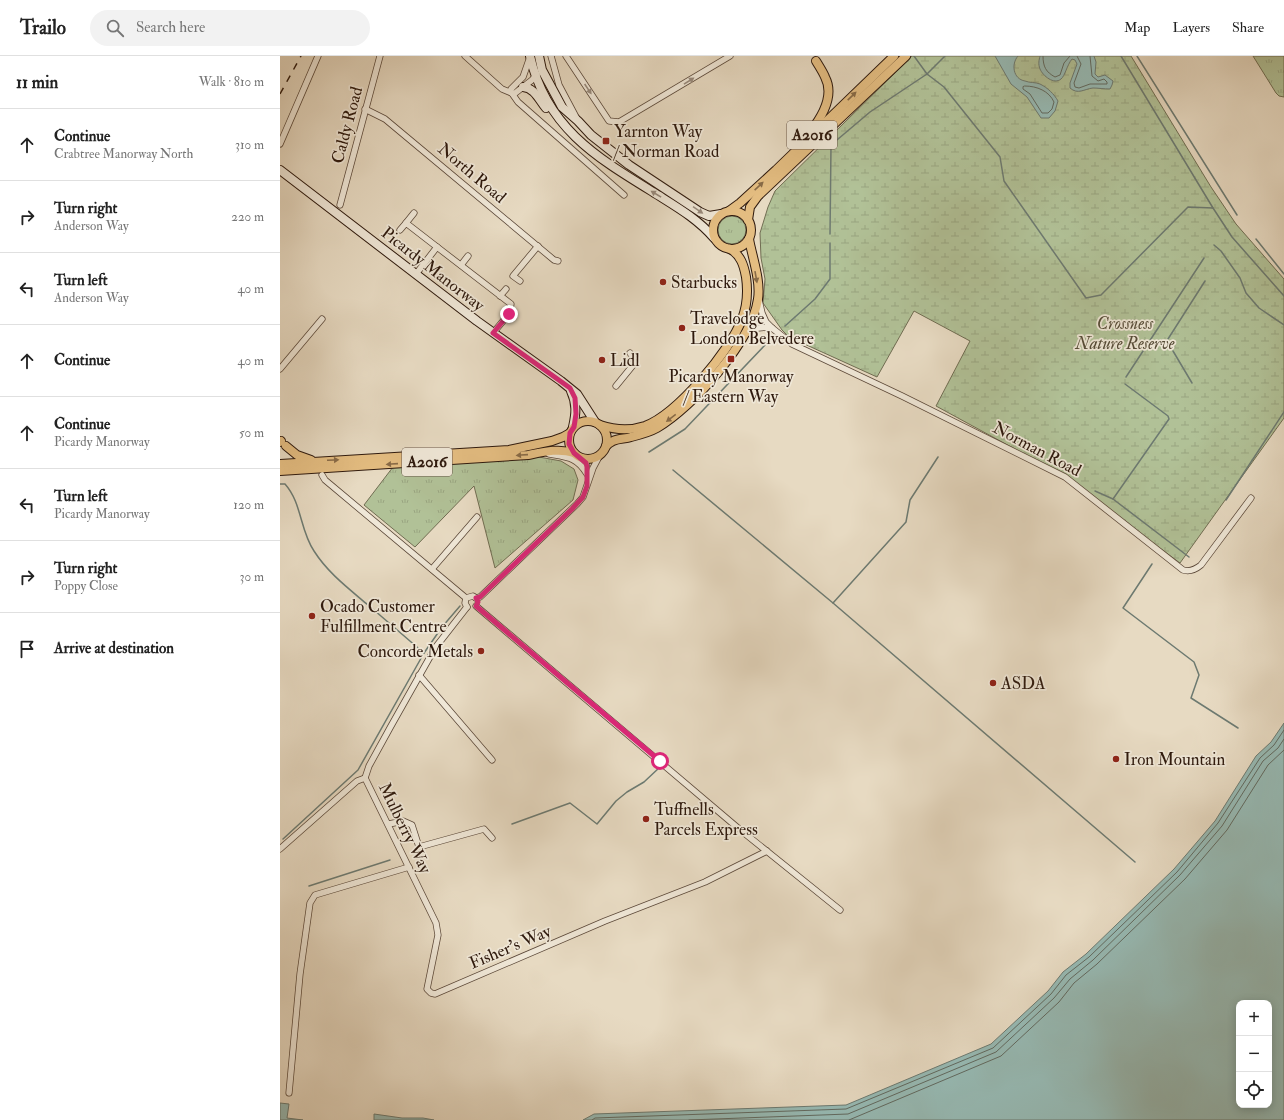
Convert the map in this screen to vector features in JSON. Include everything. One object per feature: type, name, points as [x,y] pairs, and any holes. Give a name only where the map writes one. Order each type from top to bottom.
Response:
[{"type":"main road","name":"A2016","points":[[725,213],[740,204],[894,56]]},
{"type":"main road","name":"A2016","points":[[748,220],[750,207],[758,196],[905,57]]},
{"type":"main road","points":[[776,170],[813,128],[826,106],[828,88],[826,78],[814,59]]},
{"type":"main road","points":[[739,212],[748,220],[751,230],[749,239],[756,275],[758,298],[754,316],[744,336],[710,381],[671,419],[655,429],[631,438],[613,441],[604,450],[590,458],[577,455],[569,444],[572,430],[579,423],[586,421],[609,428],[627,430],[645,426],[669,411],[691,390],[707,373],[727,347],[743,318],[747,285],[743,263],[739,256],[730,249],[722,246],[714,238],[713,225],[716,219],[725,213],[739,212]]},
{"type":"main road","points":[[730,249],[741,247],[749,239]]},
{"type":"main road","points":[[598,424],[605,431],[607,436],[604,450]]},
{"type":"main road","name":"A2016","points":[[280,464],[509,450],[563,438],[572,430]]},
{"type":"main road","points":[[282,442],[297,454],[313,462]]},
{"type":"main road","name":"A2016","points":[[280,471],[528,455],[567,451],[577,455]]},
{"type":"street","points":[[280,144],[318,56]]},
{"type":"street","name":"Caldy Road","points":[[342,202],[380,56]]},
{"type":"street","points":[[466,56],[502,89],[514,94],[532,80],[539,72]]},
{"type":"street","points":[[530,56],[562,107],[578,121],[591,136],[629,164],[700,212],[709,216],[725,213]]},
{"type":"street","points":[[523,77],[530,56]]},
{"type":"street","points":[[539,56],[539,72],[545,99],[558,119]]},
{"type":"street","points":[[551,56],[559,85],[578,121]]},
{"type":"street","points":[[566,56],[609,121],[619,122],[730,56]]},
{"type":"street","points":[[510,92],[511,89],[523,77],[539,72]]},
{"type":"street","points":[[523,87],[528,87],[534,92],[545,108],[588,148],[621,172],[693,218],[714,238]]},
{"type":"street","points":[[510,92],[518,102],[622,194]]},
{"type":"street","name":"North Road","points":[[365,109],[384,119],[554,260],[558,261]]},
{"type":"street","name":"Picardy Manorway","points":[[280,170],[493,333],[570,388],[582,401],[598,424]]},
{"type":"street","points":[[400,230],[414,213]]},
{"type":"street","points":[[406,223],[511,304],[509,314],[493,333]]},
{"type":"street","points":[[520,281],[513,276],[538,246]]},
{"type":"street","points":[[416,274],[437,247]]},
{"type":"street","points":[[460,265],[468,256]]},
{"type":"street","points":[[500,296],[506,289]]},
{"type":"street","name":"Norman Road","points":[[758,298],[762,314],[766,322],[792,344],[895,392],[1065,477],[1183,570],[1197,569],[1201,565],[1250,498]]},
{"type":"street","points":[[280,369],[322,319]]},
{"type":"street","points":[[744,336],[754,328],[775,331]]},
{"type":"street","points":[[616,386],[634,364],[633,357],[630,352]]},
{"type":"street","points":[[570,388],[575,398],[576,406],[576,414],[572,430]]},
{"type":"street","points":[[466,598],[473,596],[476,598],[480,597],[572,509],[583,497],[588,481],[604,450]]},
{"type":"street","points":[[542,453],[572,458],[587,474]]},
{"type":"street","points":[[577,455],[586,463],[588,481]]},
{"type":"street","points":[[322,474],[325,480],[466,598]]},
{"type":"street","points":[[432,569],[477,517]]},
{"type":"street","points":[[466,598],[465,603],[467,606],[471,608],[476,606]]},
{"type":"street","points":[[476,598],[478,602],[476,606]]},
{"type":"street","name":"Mulberry Way","points":[[427,988],[435,952],[438,930],[436,923],[366,778],[369,766],[434,648],[467,606]]},
{"type":"street","points":[[476,606],[767,851],[840,910]]},
{"type":"street","points":[[419,675],[492,760]]},
{"type":"street","points":[[280,849],[357,781],[366,778]]},
{"type":"street","points":[[389,824],[403,821],[412,826],[419,847],[484,829],[492,838]]},
{"type":"street","name":"Fisher's Way","points":[[427,988],[431,993],[435,994],[605,921],[705,882],[767,851]]},
{"type":"street","points":[[289,1093],[300,974],[310,903],[315,895],[409,868]]},
{"type":"green space","name":"Crossness Nature Reserve","points":[[912,56],[1131,56],[1211,187],[1236,224],[1284,279],[1284,418],[1180,563],[1057,472],[936,406],[970,341],[914,311],[877,377],[789,337],[782,330],[763,303],[765,279],[761,258],[760,233],[768,207],[775,191]]},
{"type":"green space","points":[[1253,56],[1284,56],[1284,97],[1279,96],[1276,93]]},
{"type":"green space","points":[[732,216],[742,220],[746,230],[742,240],[732,244],[722,240],[718,230],[722,220]]},
{"type":"green space","points":[[539,457],[561,461],[574,469],[578,480],[573,500],[495,568],[474,486],[415,547],[364,505],[393,467]]},
{"type":"water","points":[[995,56],[1018,56],[1014,63],[1014,71],[1018,77],[1027,82],[1040,84],[1046,87],[1053,94],[1058,101],[1055,111],[1049,118],[1041,118],[1027,97],[1011,84]]},
{"type":"water","points":[[1040,56],[1094,56],[1096,62],[1095,74],[1098,77],[1105,75],[1113,81],[1112,85],[1110,89],[1093,88],[1078,91],[1073,90],[1070,88],[1070,83],[1077,64],[1075,60],[1072,59],[1062,78],[1055,81],[1049,79],[1041,72],[1039,67]]},
{"type":"water","points":[[1284,723],[1284,1120],[583,1120],[594,1114],[846,1105],[991,1044],[1048,991],[1063,972],[1086,954],[1174,869],[1215,821],[1256,756],[1271,742]]},
{"type":"water","points":[[280,1103],[289,1104],[287,1118],[303,1120],[280,1120]]},
{"type":"water","points":[[374,1114],[402,1118],[423,1118],[434,1120],[374,1120]]},
{"type":"waterway","points":[[914,56],[927,74],[944,87],[1000,157],[1004,181],[1086,298],[1101,295],[1188,207],[1213,208]]},
{"type":"waterway","points":[[830,234],[831,145],[870,112],[927,74],[945,56]]},
{"type":"waterway","points":[[1121,56],[1232,237],[1284,296]]},
{"type":"waterway","points":[[1137,56],[1237,215]]},
{"type":"waterway","points":[[1256,239],[1284,274]]},
{"type":"waterway","points":[[785,326],[815,299],[830,279],[830,243]]},
{"type":"waterway","points":[[1214,245],[1221,251],[1240,278],[1246,293],[1259,308],[1284,325]]},
{"type":"waterway","points":[[1126,377],[1204,258]]},
{"type":"waterway","points":[[1168,339],[1205,281]]},
{"type":"waterway","points":[[649,452],[685,429],[767,343]]},
{"type":"waterway","points":[[1173,351],[1192,383]]},
{"type":"waterway","points":[[1113,499],[1169,419],[1168,416],[1125,384]]},
{"type":"waterway","points":[[1226,500],[1284,412]]},
{"type":"waterway","points":[[833,603],[906,522],[910,500],[938,457]]},
{"type":"waterway","points":[[673,470],[833,603],[1135,862]]},
{"type":"waterway","points":[[280,484],[285,484],[291,492],[298,508],[309,543],[320,559],[346,586],[424,653]]},
{"type":"waterway","points":[[1095,491],[1113,499],[1189,557]]},
{"type":"waterway","points":[[1152,564],[1123,608],[1194,662],[1199,675],[1191,698],[1238,728]]},
{"type":"waterway","points":[[283,839],[358,770],[424,653],[442,627],[460,606]]},
{"type":"waterway","points":[[512,824],[570,803],[597,824],[616,801],[627,792],[644,782],[660,767]]},
{"type":"waterway","points":[[309,886],[390,860]]},
{"type":"railway","points":[[280,94],[301,56]]},
{"type":"place","name":"Yarnton Way / Norman Road","points":[[606,141]]},
{"type":"place","name":"Starbucks","points":[[663,282]]},
{"type":"place","name":"Travelodge London Belvedere","points":[[682,328]]},
{"type":"place","name":"Picardy Manorway / Eastern Way","points":[[731,359]]},
{"type":"place","name":"Lidl","points":[[602,360]]},
{"type":"place","name":"Ocado Customer Fulfillment Centre","points":[[312,616]]},
{"type":"place","name":"Concorde Metals","points":[[481,651]]},
{"type":"place","name":"ASDA","points":[[993,683]]},
{"type":"place","name":"Iron Mountain","points":[[1116,759]]},
{"type":"place","name":"Tuffnells Parcels Express","points":[[646,819]]},
{"type":"route","points":[[509,314],[493,333],[570,388],[575,398],[576,414],[574,427],[568,440],[574,453],[586,463],[588,481],[583,497],[577,504],[480,597],[476,598],[478,602],[476,606],[660,761]]}]
